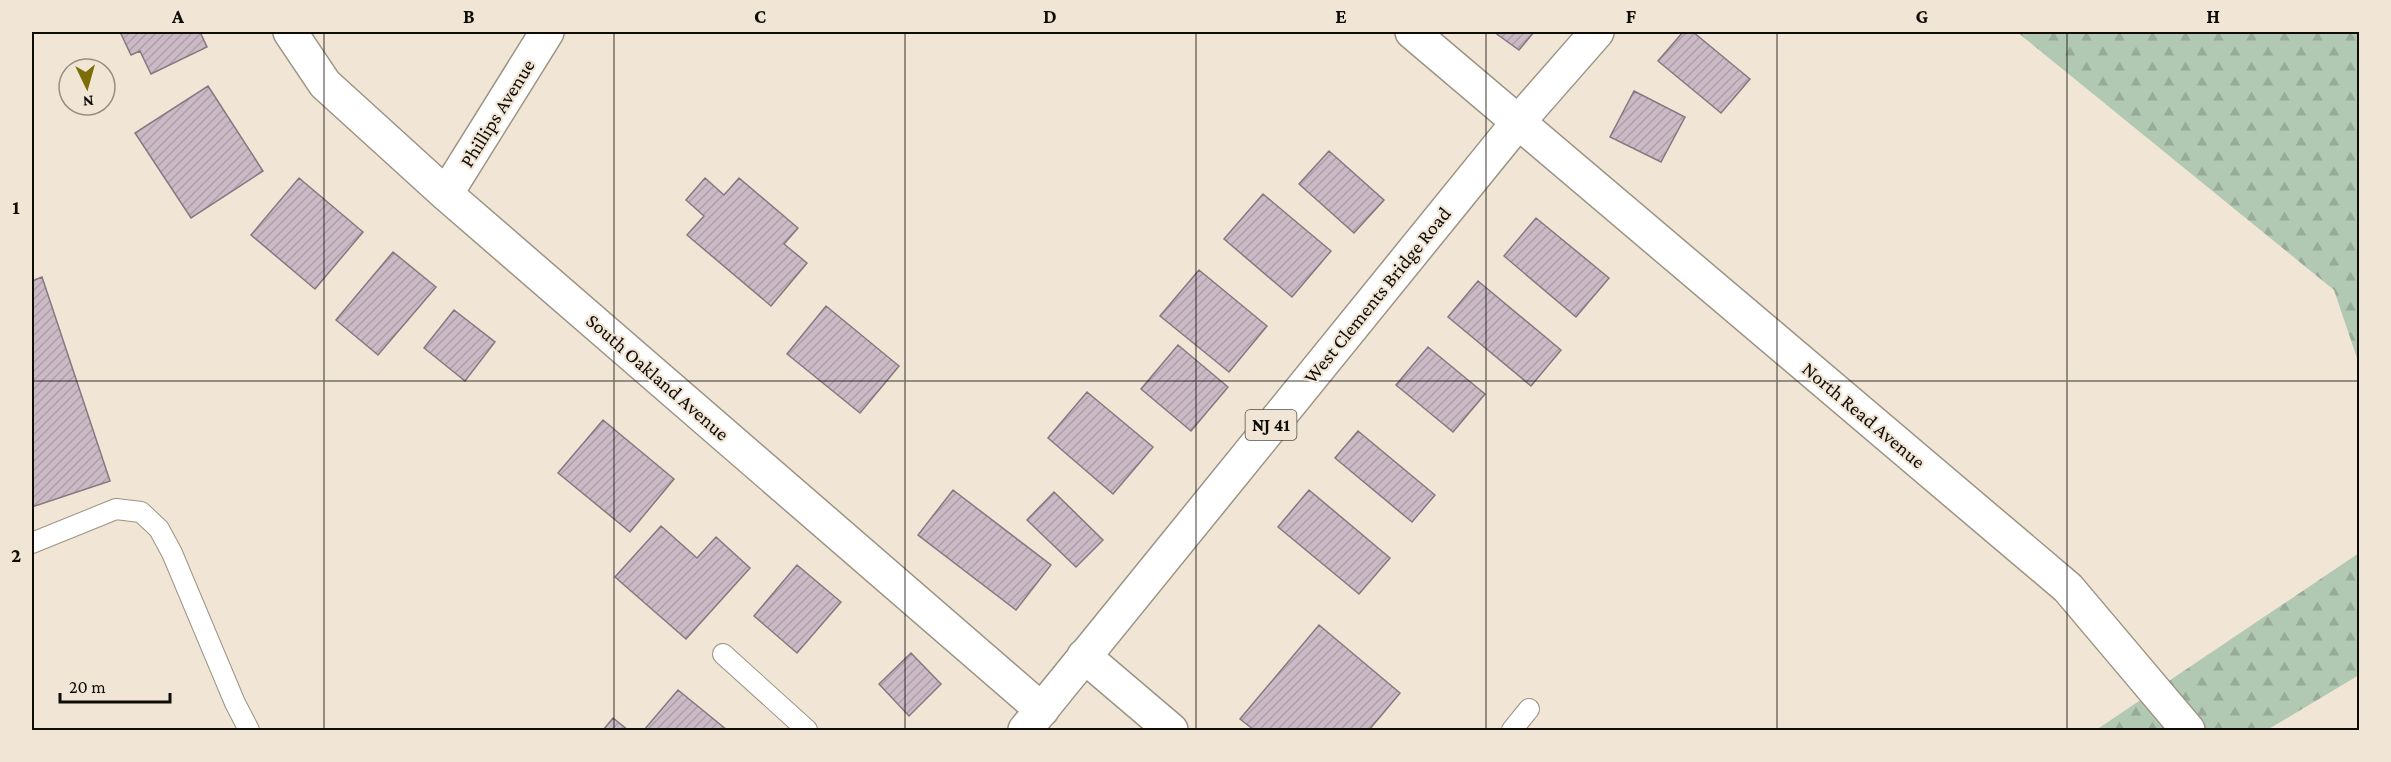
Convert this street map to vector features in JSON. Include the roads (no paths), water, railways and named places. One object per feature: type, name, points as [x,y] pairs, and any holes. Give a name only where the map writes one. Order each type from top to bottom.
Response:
[{"type":"street","name":"South Oakland Avenue","points":[[290,32],[325,84],[1034,720]]},
{"type":"street","name":"Phillips Avenue","points":[[446,194],[547,32]]},
{"type":"street","name":"North Read Avenue","points":[[1412,32],[2068,588],[2188,730]]},
{"type":"street","name":"West Clements Bridge Road","points":[[1034,720],[1083,656],[1519,121],[1597,32]]},
{"type":"street","points":[[1083,656],[1170,730]]},
{"type":"lane","points":[[32,543],[116,509],[141,512],[159,529],[172,553],[235,703],[249,730]]},
{"type":"lane","points":[[723,654],[807,730]]},
{"type":"lane","points":[[1512,730],[1530,710]]}]
